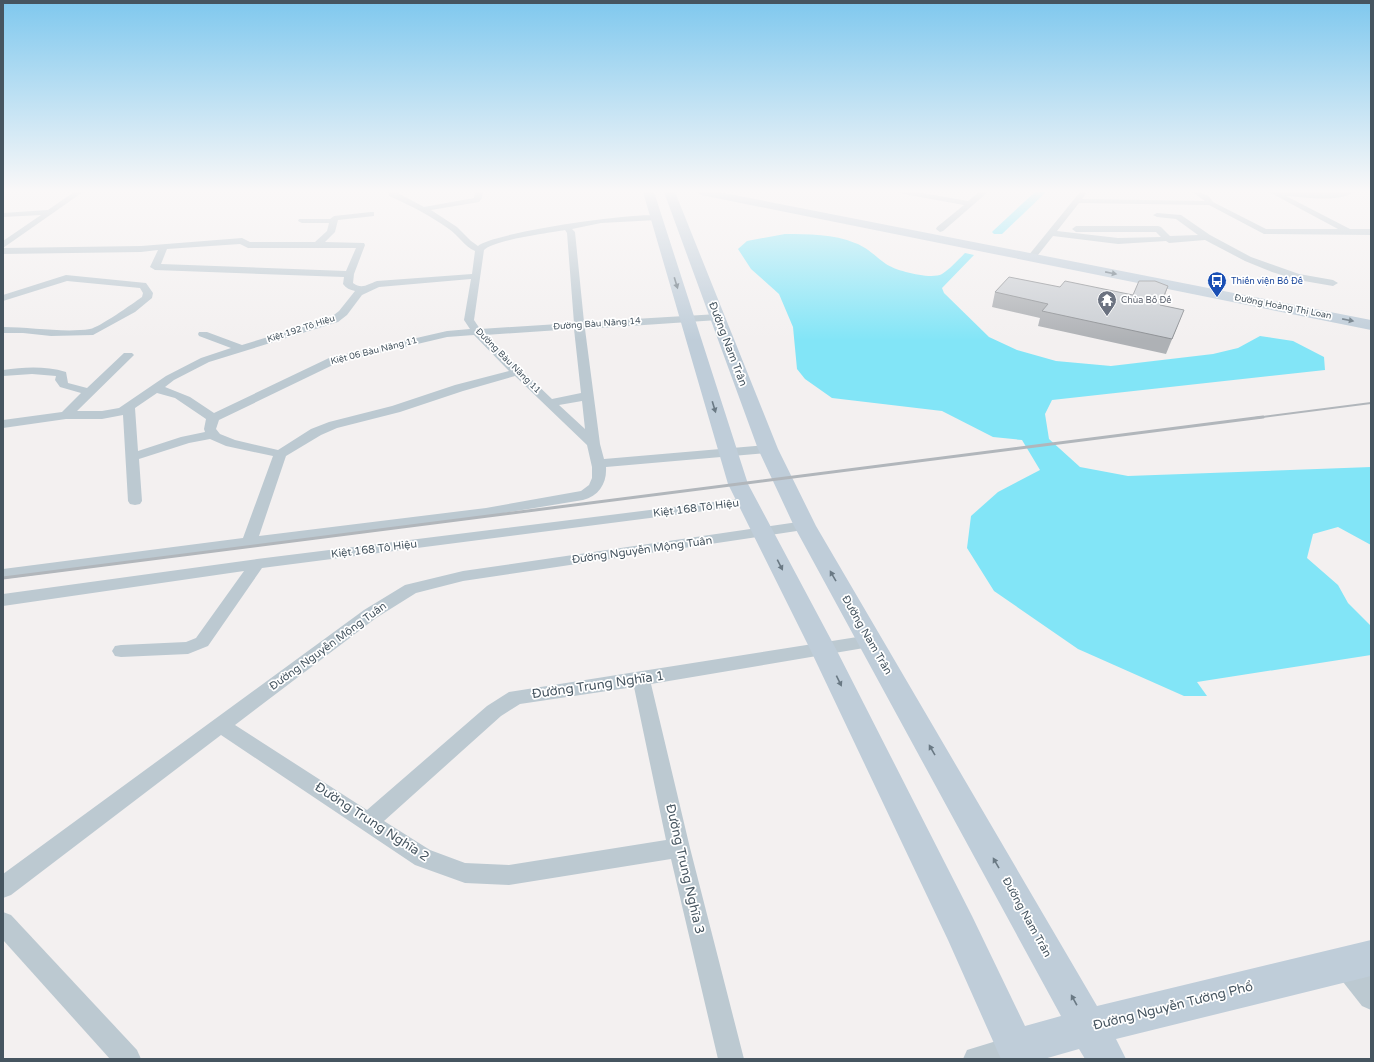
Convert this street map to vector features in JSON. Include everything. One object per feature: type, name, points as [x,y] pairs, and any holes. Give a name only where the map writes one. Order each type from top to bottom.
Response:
[{"type":"street","points":[[3,250],[59,251],[163,248],[202,243],[231,242]]},
{"type":"street","points":[[243,242],[248,245],[362,245],[349,274],[349,286],[363,290]]},
{"type":"street","points":[[464,242],[480,250],[483,246],[494,242]]},
{"type":"street","points":[[572,242],[579,325],[593,444]]},
{"type":"street","points":[[664,242],[728,453],[746,502],[823,649],[1019,1053]]},
{"type":"street","name":"Đường Nam Trân","points":[[700,242],[718,317],[768,449],[805,526],[1106,1059]]},
{"type":"street","name":"Đường Hoàng Thị Loan","points":[[968,242],[1371,313]]},
{"type":"street","name":"Đường Hoàng Thị Loan","points":[[990,242],[1035,253],[1371,325]]},
{"type":"street","points":[[1035,253],[1044,242]]},
{"type":"street","points":[[1215,242],[1248,259],[1276,270],[1298,277],[1333,283]]},
{"type":"street","points":[[163,248],[155,267],[349,274]]},
{"type":"street","name":"Đường Bàu Năng 11","points":[[480,250],[469,320],[476,331],[593,444],[599,464]]},
{"type":"street","name":"Kiệt 192 Tô Hiệu","points":[[5,427],[66,416],[117,413],[129,408],[170,378],[193,365],[217,355],[334,320],[343,313],[363,290],[387,282],[476,276]]},
{"type":"street","points":[[3,298],[66,278],[143,285],[148,293],[146,298],[130,310],[93,332],[51,333],[23,330],[3,330]]},
{"type":"street","name":"Đường Bàu Năng 14","points":[[476,331],[718,317]]},
{"type":"street","name":"Kiệt 06 Bàu Năng 11","points":[[213,418],[333,360],[447,334],[476,331]]},
{"type":"street","points":[[204,334],[240,348]]},
{"type":"street","points":[[66,416],[128,355]]},
{"type":"street","points":[[3,373],[31,371],[62,374],[61,380],[64,385],[90,392]]},
{"type":"street","points":[[250,541],[280,454],[316,432],[333,425],[396,409],[459,388],[517,372]]},
{"type":"street","points":[[156,389],[171,391],[213,418],[210,429],[213,434],[231,443],[280,454]]},
{"type":"street","points":[[550,403],[587,396]]},
{"type":"street","points":[[129,408],[135,501]]},
{"type":"street","points":[[132,457],[186,440],[213,434]]},
{"type":"street","points":[[3,574],[250,541],[486,512],[583,496],[594,488],[599,481],[599,464],[768,449]]},
{"type":"street","name":"Kiệt 168 Tô Hiệu","points":[[3,600],[257,564],[746,502]]},
{"type":"street","name":"Đường Nguyễn Mộng Tuân","points":[[3,887],[370,614],[410,589],[463,576],[805,526]]},
{"type":"street","points":[[121,650],[188,648],[202,642],[257,564]]},
{"type":"street","name":"Đường Trung Nghĩa 1","points":[[369,821],[494,711],[516,696],[641,679],[870,641]]},
{"type":"street","name":"Đường Trung Nghĩa 3","points":[[641,679],[679,848],[731,1059]]},
{"type":"street","name":"Đường Trung Nghĩa 2","points":[[221,725],[369,821],[423,858],[465,873],[509,875],[679,848]]},
{"type":"street","points":[[3,923],[128,1059]]},
{"type":"street","points":[[1358,961],[1371,997]]},
{"type":"street","name":"Đường Nguyễn Tường Phổ","points":[[976,1059],[1019,1053],[1088,1027],[1358,961]]},
{"type":"water","points":[[746,242],[851,242],[864,247],[891,267],[905,272],[930,276],[942,274],[965,253],[974,255],[942,288],[944,293],[989,337],[1017,350],[1056,361],[1111,366],[1213,354],[1238,348],[1260,336],[1293,341],[1324,357],[1325,370],[1052,400],[1045,414],[1049,439],[1080,467],[1128,476],[1371,467],[1371,545],[1338,527],[1313,534],[1307,558],[1338,585],[1348,603],[1371,626],[1371,655],[1197,682],[1207,696],[1184,696],[1078,649],[994,591],[967,548],[971,516],[998,492],[1040,470],[1022,440],[993,437],[942,411],[832,398],[805,379],[797,369],[793,327],[779,294],[751,269],[738,249]]},
{"type":"building","points":[[1009,277],[1060,287],[1065,281],[1133,295],[1139,281],[1155,281],[1168,286],[1160,305],[1184,310],[1172,339],[1042,311],[1048,304],[995,292]]},
{"type":"railway","points":[[1255,418],[1371,403]]},
{"type":"railway","points":[[3,578],[1263,417]]},
{"type":"place","name":"Thiền viện Bồ Đề","points":[[1217,298]]},
{"type":"place","name":"Chùa Bồ Đề","points":[[1107,317]]}]
